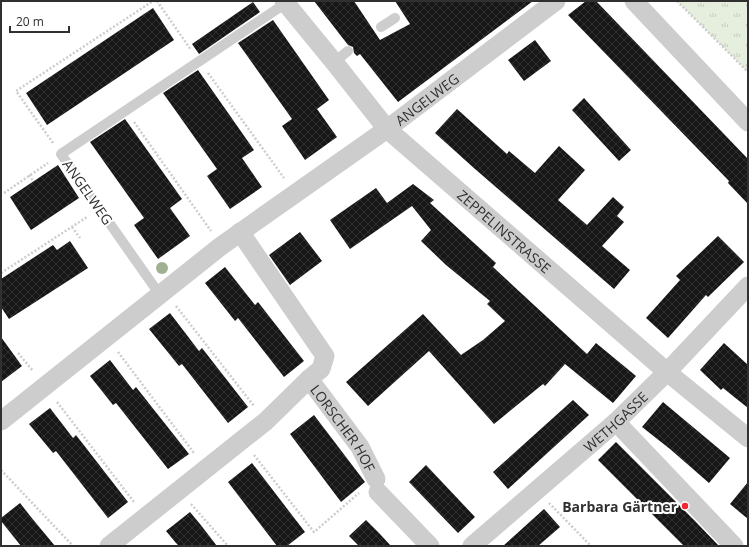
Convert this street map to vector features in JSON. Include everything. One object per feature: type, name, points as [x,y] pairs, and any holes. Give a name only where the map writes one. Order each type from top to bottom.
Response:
[{"type":"street","name":"ANGELWEG","points":[[1,421],[221,246],[387,128],[556,1]]},
{"type":"street","points":[[634,1],[748,122]]},
{"type":"street","name":"ZEPPELINSTRASSE","points":[[285,2],[341,56],[387,128],[667,372],[748,438]]},
{"type":"street","points":[[109,546],[243,441],[321,369],[325,356],[240,232]]},
{"type":"street","name":"WETHGASSE","points":[[472,546],[616,422],[667,372],[748,286]]},
{"type":"street","name":"LORSCHER HOF","points":[[309,379],[360,446],[377,485],[430,546]]},
{"type":"street","points":[[616,422],[734,546]]},
{"type":"lane","name":"ANGELWEG","points":[[162,293],[99,209],[61,154],[285,2]]},
{"type":"lane","points":[[381,27],[395,18]]},
{"type":"path","points":[[4,193],[61,154],[16,91],[152,1]]},
{"type":"path","points":[[157,1],[295,193]]},
{"type":"path","points":[[677,1],[748,72]]},
{"type":"path","points":[[126,110],[221,246]]},
{"type":"path","points":[[29,175],[33,181]]},
{"type":"path","points":[[1,274],[99,209]]},
{"type":"path","points":[[72,227],[80,238]]},
{"type":"path","points":[[162,293],[266,421]]},
{"type":"path","points":[[106,337],[206,469]]},
{"type":"path","points":[[18,353],[146,517]]},
{"type":"path","points":[[243,441],[314,532],[377,485]]},
{"type":"path","points":[[1,470],[73,546]]},
{"type":"path","points":[[179,490],[228,546]]},
{"type":"path","points":[[537,490],[591,546]]},
{"type":"green space","points":[[677,1],[748,1],[748,72]]},
{"type":"building","points":[[314,1],[354,1],[380,40],[410,24],[395,1],[533,1],[398,102],[360,54],[357,56],[354,53],[353,47],[348,45]]},
{"type":"building","points":[[586,1],[596,1],[748,159],[748,204],[728,183],[729,181],[568,15]]},
{"type":"building","points":[[253,2],[260,12],[199,54],[192,44]]},
{"type":"building","points":[[153,8],[174,40],[47,125],[26,93]]},
{"type":"building","points":[[273,20],[329,100],[317,109],[337,137],[305,160],[282,126],[292,119],[238,43]]},
{"type":"building","points":[[535,40],[551,61],[524,81],[508,60]]},
{"type":"building","points":[[198,70],[254,150],[242,158],[262,187],[230,209],[207,176],[217,169],[163,93]]},
{"type":"building","points":[[584,98],[631,150],[619,161],[572,110]]},
{"type":"building","points":[[457,109],[507,154],[509,151],[535,173],[559,146],[585,170],[558,200],[587,225],[613,197],[624,207],[617,216],[624,222],[602,246],[630,270],[614,289],[435,133]]},
{"type":"building","points":[[125,119],[182,199],[170,208],[190,236],[158,259],[134,225],[144,218],[90,142]]},
{"type":"building","points":[[58,165],[79,198],[31,230],[10,197]]},
{"type":"building","points":[[413,184],[434,200],[430,203],[496,263],[493,267],[587,354],[596,343],[636,376],[613,403],[565,364],[545,386],[543,384],[494,424],[429,351],[368,406],[346,382],[423,314],[461,355],[483,340],[505,321],[487,304],[490,301],[446,265],[421,241],[431,230],[412,206],[350,249],[330,220],[376,188],[387,203]]},
{"type":"building","points":[[300,232],[322,261],[290,285],[269,255]]},
{"type":"building","points":[[718,236],[744,262],[708,297],[706,295],[668,338],[646,318],[680,280],[676,276]]},
{"type":"building","points":[[70,241],[88,268],[9,319],[1,307],[1,279],[53,245],[57,250]]},
{"type":"building","points":[[225,267],[255,305],[258,302],[304,361],[284,377],[238,318],[235,321],[205,283]]},
{"type":"building","points":[[170,313],[199,351],[202,348],[248,407],[228,423],[182,364],[179,366],[149,329]]},
{"type":"building","points":[[1,337],[22,366],[1,382]]},
{"type":"building","points":[[724,343],[748,365],[748,408],[723,388],[721,390],[700,370]]},
{"type":"building","points":[[110,360],[133,390],[136,387],[189,454],[168,469],[116,403],[113,405],[90,376]]},
{"type":"building","points":[[573,400],[589,415],[508,489],[493,472]]},
{"type":"building","points":[[663,402],[730,458],[709,483],[642,427]]},
{"type":"building","points":[[50,408],[73,438],[76,435],[128,502],[108,518],[56,451],[53,453],[29,424]]},
{"type":"building","points":[[314,415],[365,482],[341,502],[290,434]]},
{"type":"building","points":[[616,442],[719,546],[684,546],[598,460]]},
{"type":"building","points":[[252,463],[305,532],[287,546],[277,546],[228,482]]},
{"type":"building","points":[[426,465],[475,517],[458,533],[409,482]]},
{"type":"building","points":[[748,482],[748,519],[730,504]]},
{"type":"building","points":[[20,503],[55,546],[21,546],[1,521],[1,518]]},
{"type":"building","points":[[544,509],[560,527],[538,546],[503,546]]},
{"type":"building","points":[[190,512],[217,546],[179,546],[166,531]]},
{"type":"building","points":[[366,520],[391,546],[359,546],[349,536]]},
{"type":"place","name":"Barbara Gärtner","points":[[685,506]]}]
